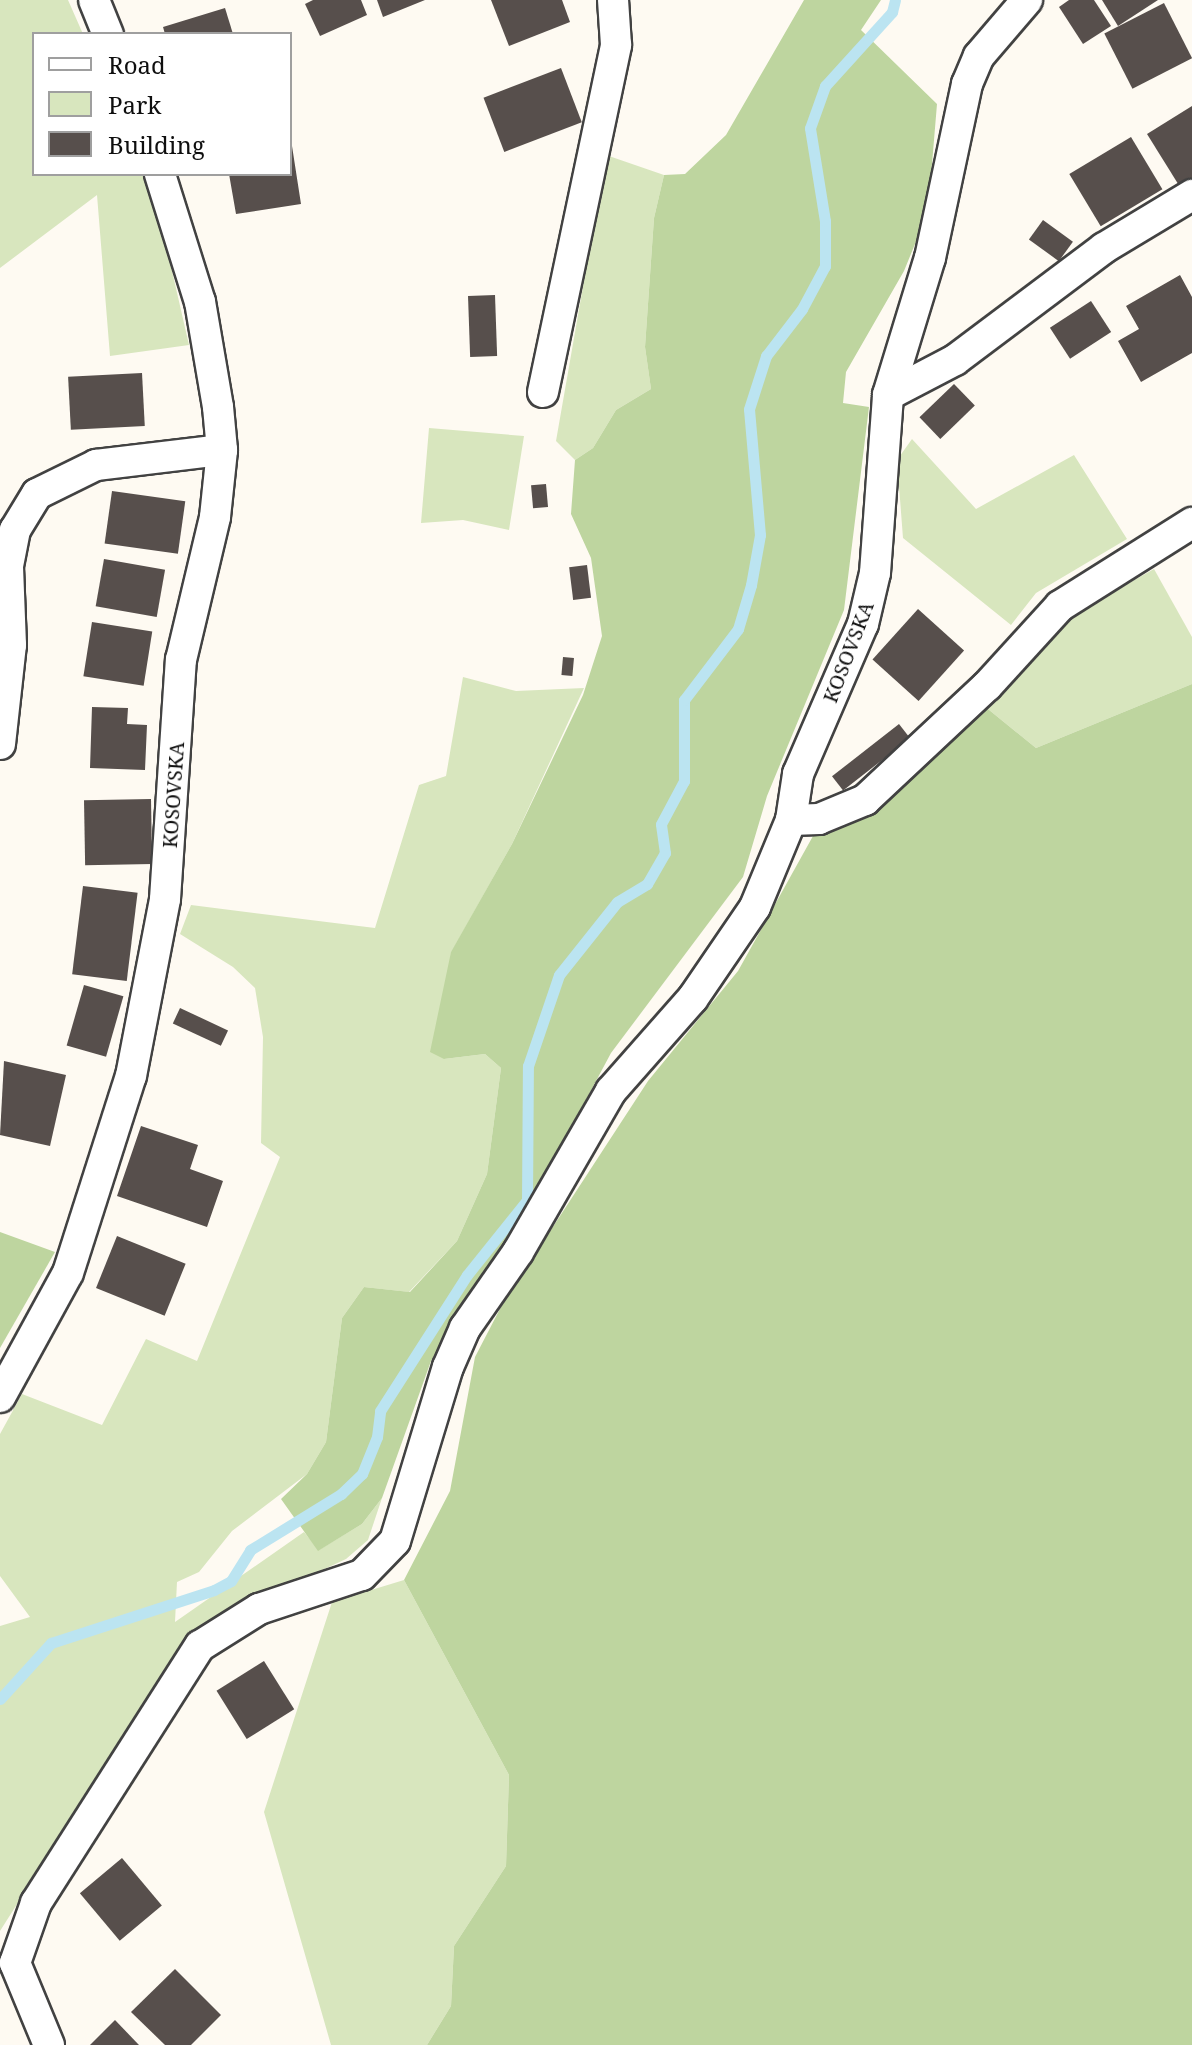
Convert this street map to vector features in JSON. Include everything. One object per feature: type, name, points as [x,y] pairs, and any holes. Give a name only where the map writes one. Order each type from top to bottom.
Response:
[{"type":"street","points":[[94,0],[107,32]]},
{"type":"street","points":[[543,392],[616,45],[613,0]]},
{"type":"street","name":"KOSOVSKA","points":[[49,2045],[15,1963],[36,1903],[200,1646],[259,1609],[362,1575],[395,1541],[404,1526],[448,1367],[465,1328],[518,1252],[611,1091],[693,998],[755,907],[791,820],[798,774],[863,624],[875,573],[888,395],[930,258],[967,84],[979,56],[1027,0]]},
{"type":"street","name":"KOSOVSKA","points":[[0,1397],[68,1273],[131,1076],[165,899],[181,660],[215,517],[222,450],[200,302],[161,176]]},
{"type":"street","points":[[888,395],[955,360],[1104,248],[1192,195]]},
{"type":"street","points":[[0,744],[11,645],[8,566],[15,530],[37,494],[96,465],[222,450]]},
{"type":"street","points":[[791,820],[819,819],[865,800],[987,686],[1060,606],[1192,523]]},
{"type":"green space","points":[[0,0],[68,0],[82,32],[32,32],[32,176],[144,176],[164,236],[189,345],[110,356],[97,195],[0,268]]},
{"type":"green space","points":[[804,0],[881,0],[861,30],[937,104],[928,212],[904,271],[846,372],[843,403],[869,407],[844,610],[767,796],[743,877],[611,1053],[511,1240],[473,1291],[431,1361],[382,1498],[362,1524],[318,1551],[281,1499],[307,1474],[326,1442],[342,1318],[364,1287],[410,1292],[457,1241],[487,1174],[501,1068],[485,1054],[444,1059],[430,1052],[451,952],[512,844],[583,695],[602,636],[591,558],[571,514],[575,460],[593,448],[616,410],[651,389],[645,347],[654,218],[664,175],[685,174],[726,135]]},
{"type":"green space","points":[[606,155],[664,175],[654,218],[645,347],[651,389],[616,410],[593,448],[575,460],[556,441]]},
{"type":"green space","points":[[429,428],[524,436],[509,530],[463,520],[421,523]]},
{"type":"green space","points":[[912,439],[976,509],[1074,455],[1127,539],[1036,593],[1011,625],[903,538],[897,460]]},
{"type":"green space","points":[[1154,569],[1192,637],[1192,684],[1036,748],[983,705],[1063,620]]},
{"type":"green space","points":[[463,677],[516,691],[584,688],[512,844],[451,953],[444,1059],[485,1054],[501,1068],[487,1174],[457,1241],[409,1292],[364,1287],[342,1318],[326,1442],[307,1474],[232,1531],[199,1572],[177,1582],[175,1622],[304,1532],[319,1550],[362,1524],[382,1498],[368,1540],[346,1559],[204,1625],[181,1646],[0,1931],[0,1626],[30,1617],[0,1576],[0,1434],[22,1394],[102,1425],[146,1339],[197,1361],[280,1157],[261,1143],[263,1037],[255,988],[233,967],[180,934],[191,905],[375,928],[419,785],[446,776]]},
{"type":"green space","points":[[1192,684],[1192,2045],[427,2045],[451,2006],[454,1946],[506,1866],[509,1775],[404,1580],[450,1491],[475,1357],[502,1305],[648,1081],[738,971],[813,836],[854,820],[983,705],[1036,748]]},
{"type":"green space","points":[[0,1232],[55,1252],[0,1348]]},
{"type":"green space","points":[[404,1580],[509,1775],[506,1866],[454,1946],[451,2006],[427,2045],[331,2045],[264,1812],[332,1602]]},
{"type":"building","points":[[313,0],[361,0],[367,15],[320,36],[305,4]]},
{"type":"building","points":[[377,0],[425,0],[383,17]]},
{"type":"building","points":[[491,0],[562,0],[570,22],[509,46]]},
{"type":"building","points":[[1069,0],[1094,0],[1111,26],[1083,44],[1059,7]]},
{"type":"building","points":[[1102,0],[1158,0],[1118,26]]},
{"type":"building","points":[[1164,3],[1192,58],[1132,89],[1104,33]]},
{"type":"building","points":[[225,8],[232,32],[164,32],[163,27]]},
{"type":"building","points":[[561,68],[582,122],[504,152],[484,98]]},
{"type":"building","points":[[1192,106],[1192,179],[1180,187],[1147,134]]},
{"type":"building","points":[[1131,137],[1162,189],[1101,226],[1069,174]]},
{"type":"building","points":[[292,146],[301,204],[236,214],[229,176],[292,176]]},
{"type":"building","points":[[1043,220],[1073,242],[1059,261],[1029,239]]},
{"type":"building","points":[[1180,275],[1192,297],[1192,353],[1141,382],[1118,341],[1139,329],[1126,306]]},
{"type":"building","points":[[495,295],[497,356],[470,357],[468,296]]},
{"type":"building","points":[[1091,301],[1111,332],[1070,359],[1050,328]]},
{"type":"building","points":[[142,373],[145,426],[71,430],[68,377]]},
{"type":"building","points":[[954,384],[975,406],[940,439],[919,417]]},
{"type":"building","points":[[546,484],[548,507],[533,508],[531,485]]},
{"type":"building","points":[[112,491],[185,501],[178,554],[105,543]]},
{"type":"building","points":[[104,559],[165,570],[157,617],[96,606]]},
{"type":"building","points":[[587,565],[591,598],[573,600],[569,567]]},
{"type":"building","points":[[918,609],[964,650],[919,701],[872,660]]},
{"type":"building","points":[[92,622],[152,632],[144,686],[83,676]]},
{"type":"building","points":[[563,657],[574,658],[572,676],[561,675]]},
{"type":"building","points":[[92,707],[128,708],[127,724],[147,725],[145,770],[90,768]]},
{"type":"building","points":[[899,724],[910,738],[843,791],[832,776]]},
{"type":"building","points":[[151,799],[152,864],[85,865],[84,800]]},
{"type":"building","points":[[83,886],[138,893],[127,981],[72,974]]},
{"type":"building","points":[[84,985],[123,996],[106,1057],[67,1046]]},
{"type":"building","points":[[180,1008],[228,1030],[221,1046],[173,1023]]},
{"type":"building","points":[[4,1061],[66,1075],[50,1146],[0,1135]]},
{"type":"building","points":[[141,1126],[198,1145],[190,1169],[223,1181],[207,1227],[117,1196]]},
{"type":"building","points":[[117,1236],[186,1264],[165,1316],[96,1288]]},
{"type":"building","points":[[264,1661],[294,1709],[247,1739],[217,1691]]},
{"type":"building","points":[[122,1858],[162,1905],[120,1941],[80,1893]]},
{"type":"building","points":[[175,1969],[221,2015],[191,2045],[165,2045],[131,2012]]},
{"type":"building","points":[[115,2020],[139,2045],[90,2045]]},
{"type":"waterway","points":[[0,1699],[51,1643],[214,1590],[231,1581],[250,1550],[341,1494],[362,1474],[377,1437],[380,1411],[467,1275],[527,1200],[528,1066],[559,975],[617,902],[647,884],[665,853],[661,824],[684,781],[684,700],[738,629],[751,585],[760,535],[749,409],[766,356],[802,309],[825,266],[825,221],[810,128],[825,86],[892,12],[895,0]]}]
